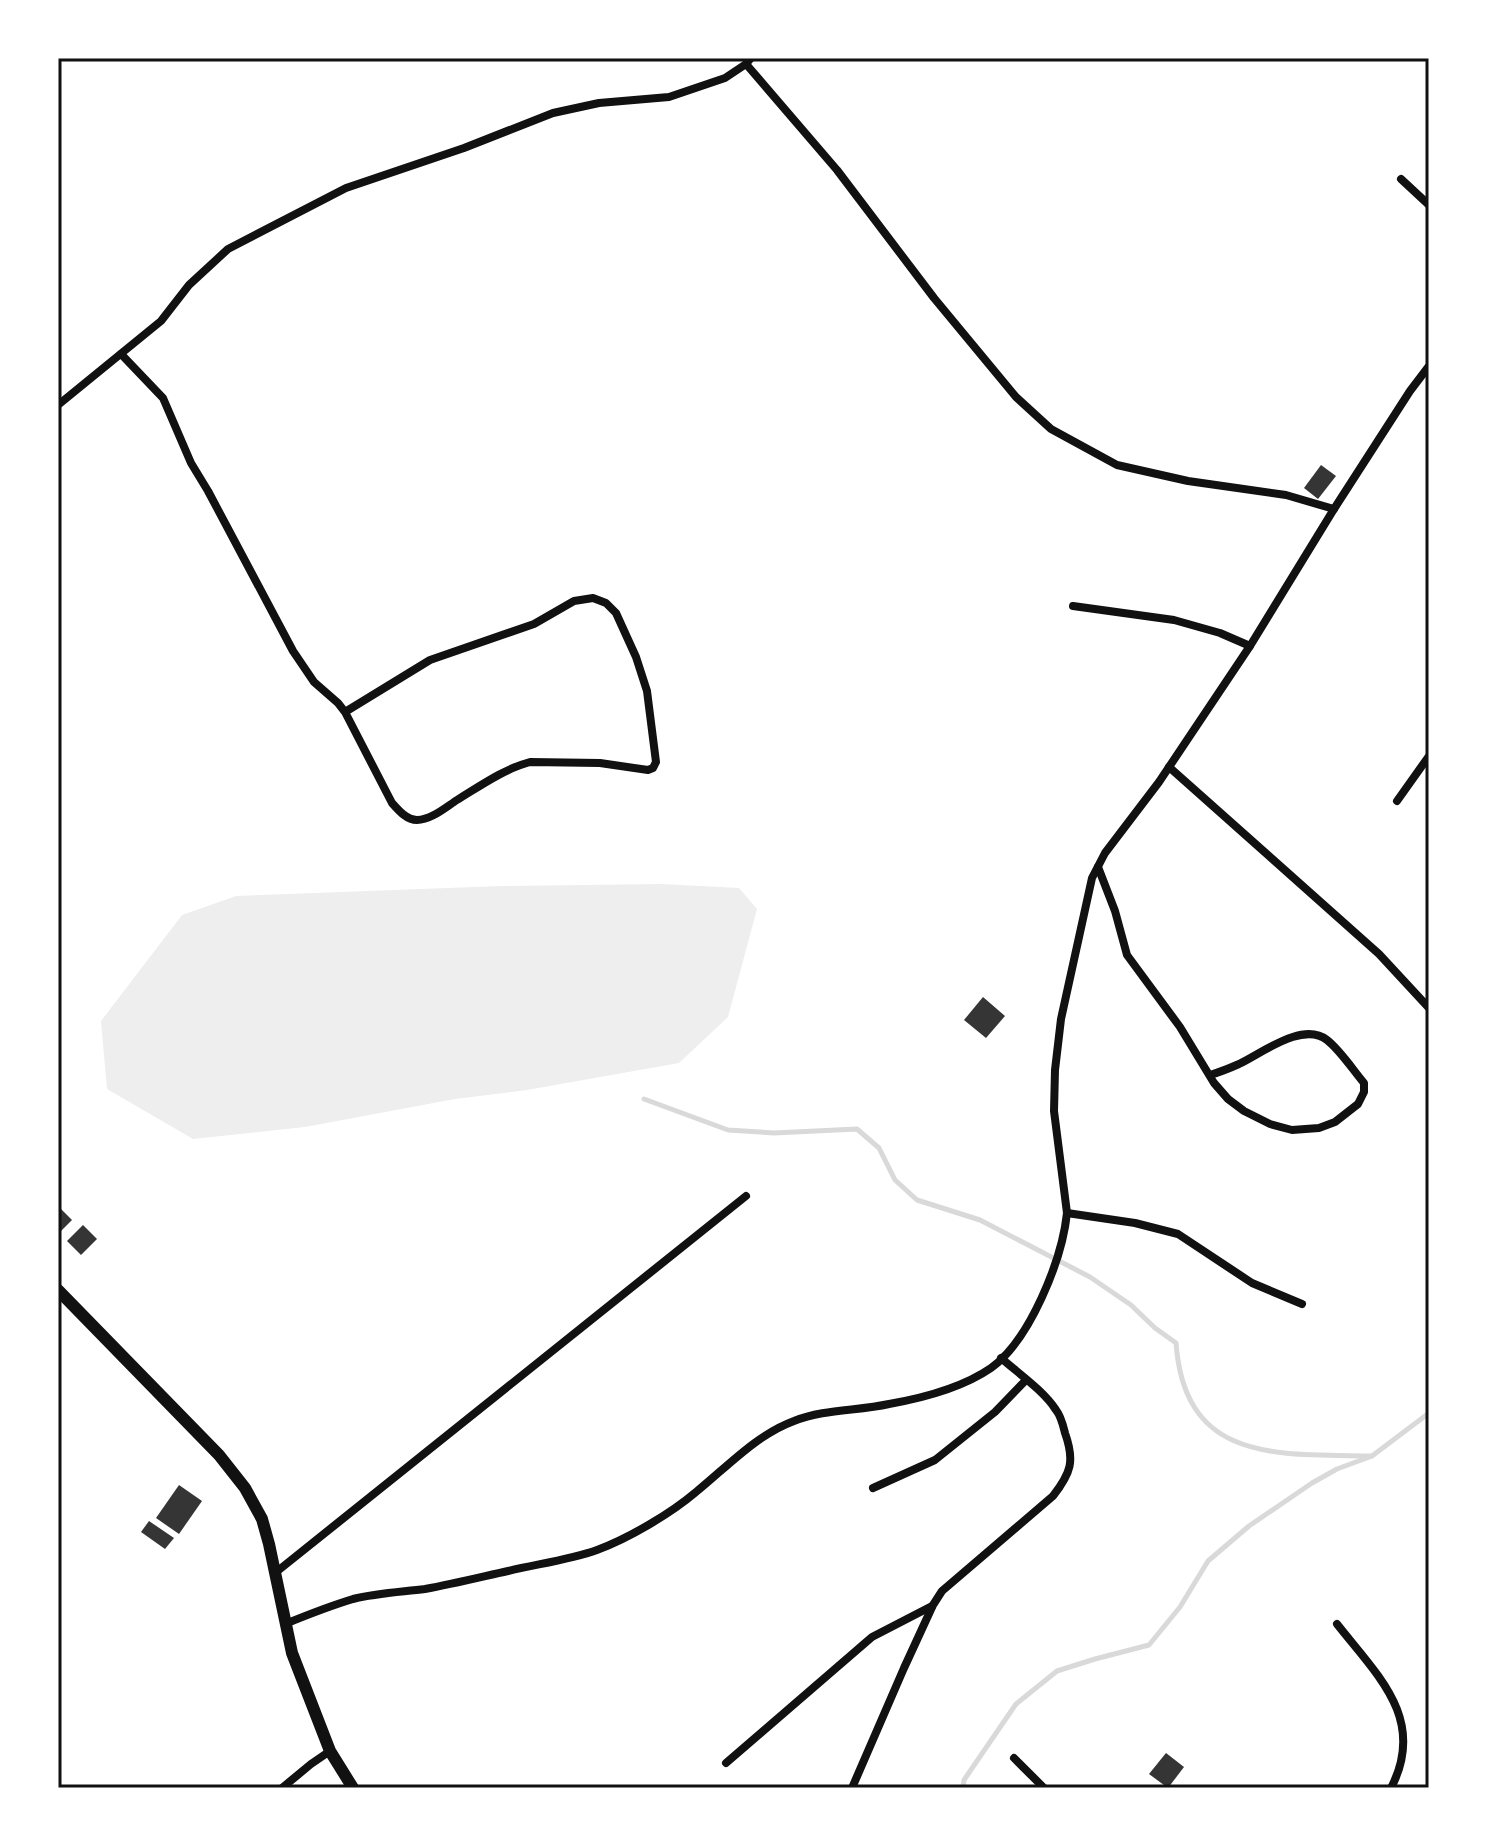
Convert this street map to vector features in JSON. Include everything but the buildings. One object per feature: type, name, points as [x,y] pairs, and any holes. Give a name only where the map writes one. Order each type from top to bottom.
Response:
[{"type":"street","points":[[58,405],[161,321],[189,285],[228,249],[346,188],[464,148],[553,113],[599,103],[669,97],[725,78],[748,61],[837,170],[934,298],[1007,386],[1051,429],[1117,465],[1188,481],[1286,495],[1334,509]]},
{"type":"street","points":[[1401,179],[1429,205]]},
{"type":"street","points":[[121,354],[163,398],[191,463],[293,651],[314,682],[345,712],[392,803],[402,814],[415,820],[428,818],[484,783],[530,762],[600,763],[648,770],[656,762],[647,691],[636,657],[616,613],[606,603],[593,598],[574,601],[534,624],[430,660],[345,712]]},
{"type":"street","points":[[285,1624],[352,1600],[425,1589],[597,1550],[674,1509],[769,1432],[795,1420],[825,1412],[923,1397],[967,1381],[992,1367],[1012,1348],[1050,1280],[1065,1227],[1067,1213],[1054,1111],[1055,1070],[1061,1019],[1092,878],[1105,853],[1169,767],[1250,646],[1334,509],[1429,366]]},
{"type":"street","points":[[1073,606],[1174,620],[1220,633],[1250,646]]},
{"type":"street","points":[[1397,801],[1429,756]]},
{"type":"street","points":[[1169,767],[1379,954],[1429,1008]]},
{"type":"street","points":[[1098,867],[1127,955],[1180,1027],[1210,1075],[1228,1099],[1270,1124],[1292,1130],[1319,1128],[1335,1122],[1358,1104],[1364,1092],[1364,1083],[1325,1038],[1315,1035],[1293,1036],[1210,1075]]},
{"type":"street","points":[[275,1573],[746,1196]]},
{"type":"street","points":[[1067,1213],[1135,1223],[1178,1234],[1252,1283],[1302,1304]]},
{"type":"street","points":[[58,1290],[219,1455],[245,1488],[262,1519],[292,1653],[330,1751],[353,1788]]},
{"type":"street","points":[[852,1788],[942,1591],[1053,1496],[1069,1470],[1072,1458],[1058,1411],[1001,1358]]},
{"type":"street","points":[[873,1488],[935,1460],[995,1412],[1026,1380]]},
{"type":"street","points":[[726,1763],[872,1637],[933,1605]]},
{"type":"street","points":[[1337,1624],[1385,1685],[1399,1713],[1403,1733],[1402,1759],[1391,1788]]},
{"type":"street","points":[[282,1788],[330,1751]]},
{"type":"street","points":[[1014,1758],[1044,1788]]},
{"type":"shaded area","points":[[661,884],[739,888],[757,909],[728,1017],[679,1063],[305,1127],[193,1139],[107,1089],[101,1021],[182,915],[236,896],[501,886]]},
{"type":"waterway","points":[[644,1099],[728,1130],[774,1133],[857,1129],[879,1148],[895,1180],[917,1200],[980,1220],[1090,1277],[1131,1305],[1176,1343],[1183,1383],[1197,1411],[1217,1431],[1242,1444],[1271,1451],[1303,1455],[1372,1456]]},
{"type":"waterway","points":[[963,1788],[964,1780],[1016,1704],[1057,1671],[1149,1645],[1180,1607],[1208,1561],[1249,1526],[1312,1483],[1337,1469],[1372,1456],[1429,1413]]}]
